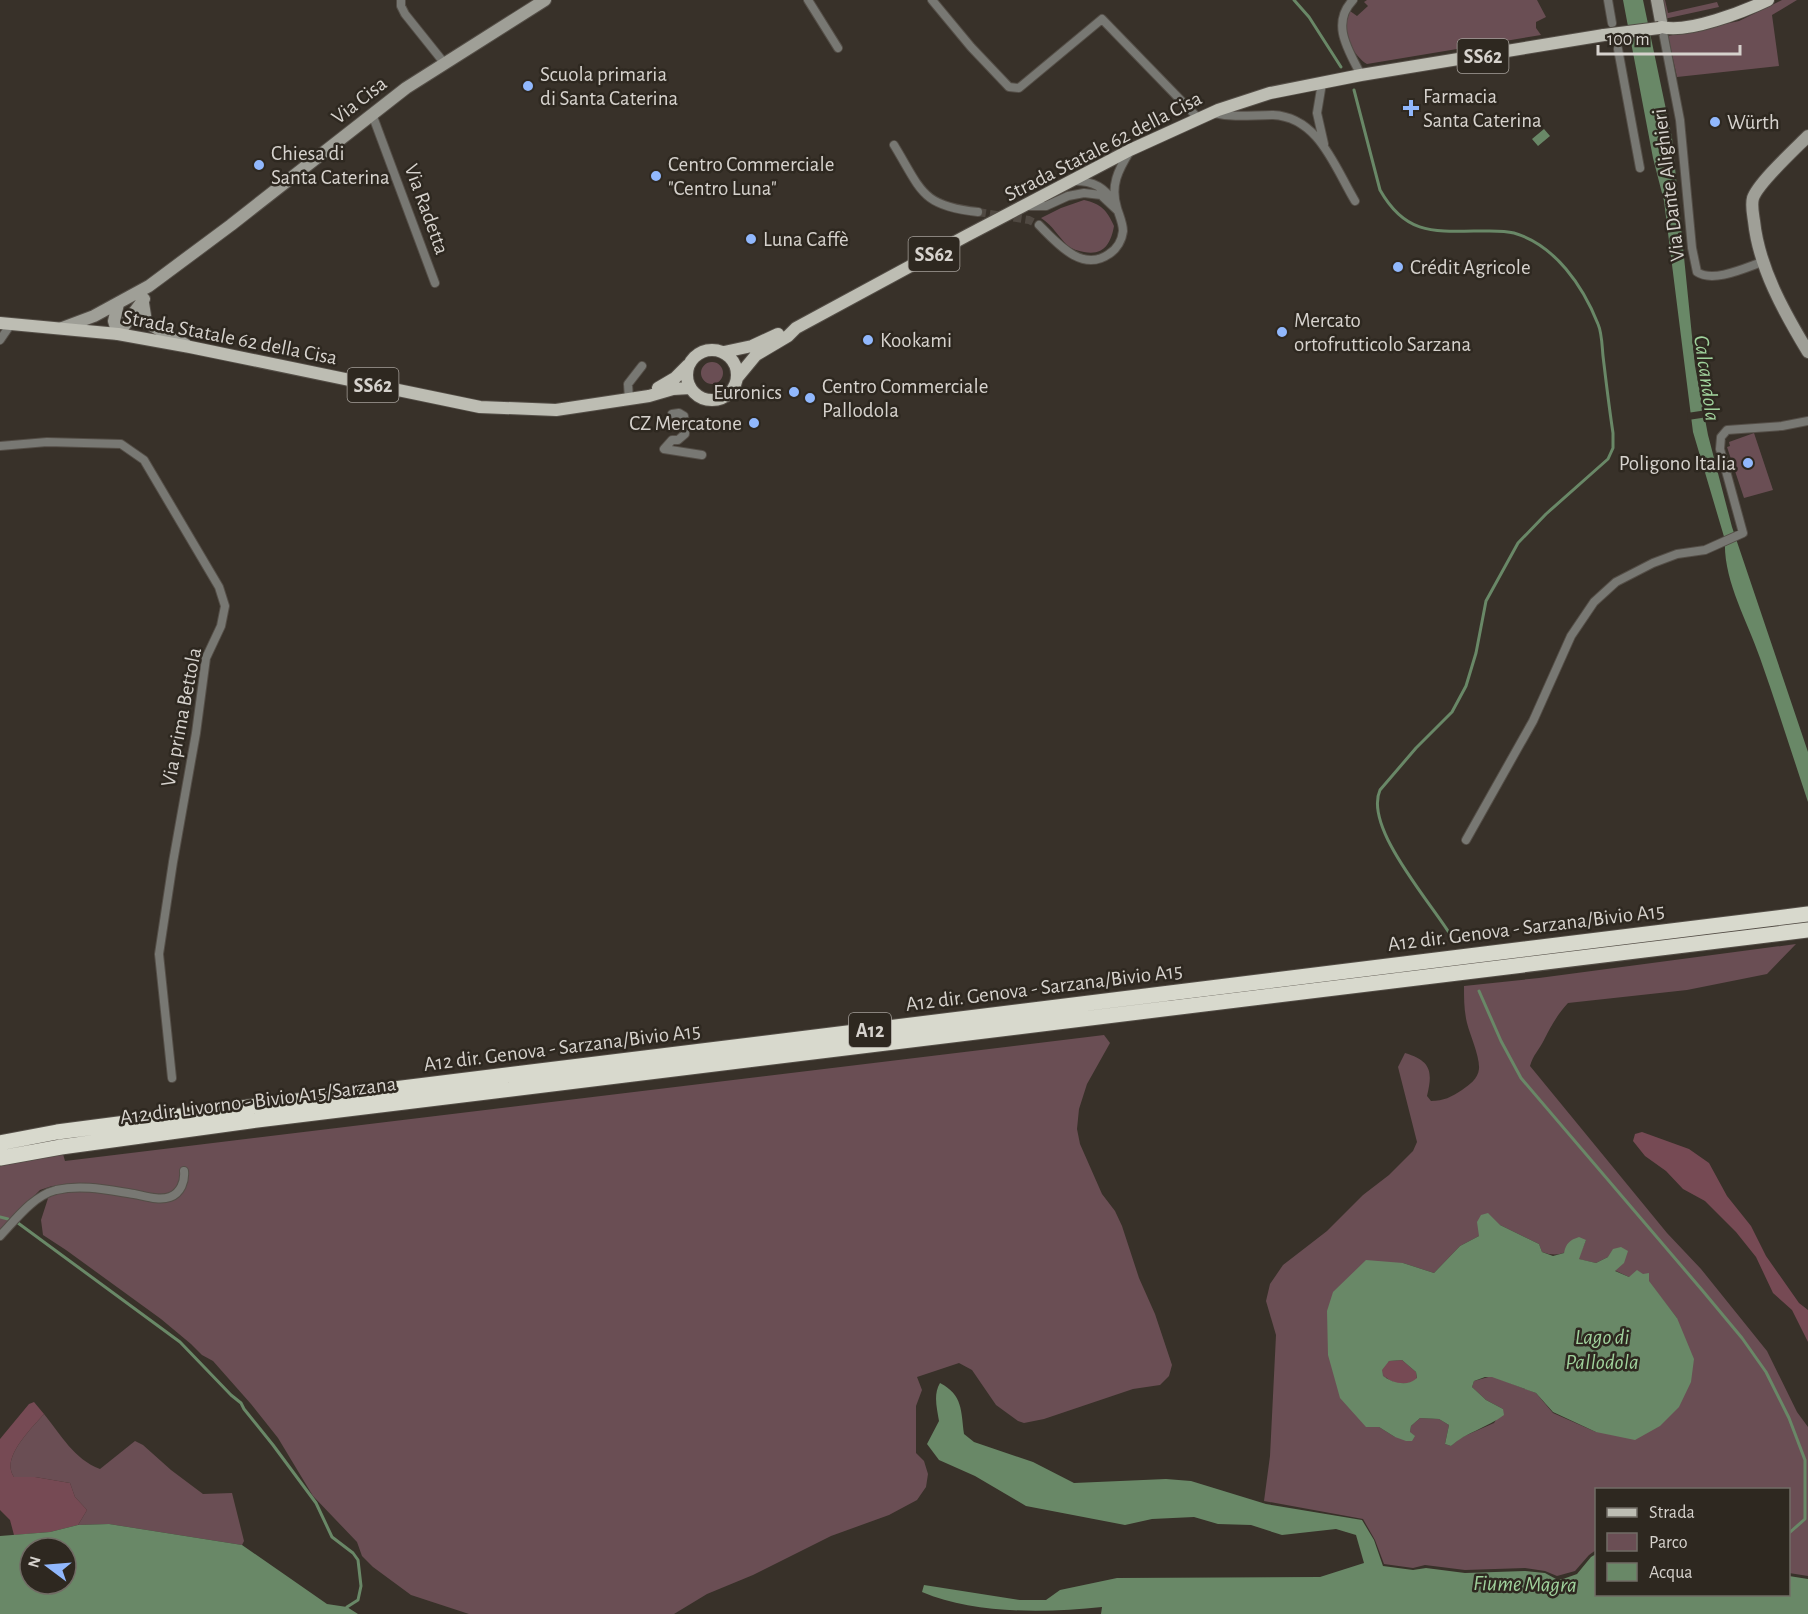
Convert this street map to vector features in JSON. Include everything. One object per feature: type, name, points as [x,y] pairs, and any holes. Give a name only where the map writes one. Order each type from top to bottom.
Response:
[{"type":"highway","name":"A12 dir. Genova - Sarzana/Bivio A15","points":[[0,1143],[57,1132],[265,1105],[1808,914]]},
{"type":"highway","name":"A12 dir. Livorno - Bivio A15/Sarzana","points":[[0,1158],[61,1147],[250,1121],[1808,930]]},
{"type":"main road","name":"Strada Statale 62 della Cisa","points":[[629,399],[665,385],[702,351],[713,349],[724,352],[752,346],[796,328],[1130,150],[1212,112],[1270,93],[1361,75],[1660,27],[1669,23],[1726,12],[1757,0]]},
{"type":"main road","name":"Strada Statale 62 della Cisa","points":[[1660,27],[1670,29],[1708,22],[1730,16],[1768,0]]},
{"type":"main road","name":"Strada Statale 62 della Cisa","points":[[6,323],[118,334],[480,407],[556,410],[629,399],[673,389],[690,388],[700,397],[718,399],[731,391],[737,378],[756,355],[788,336],[796,328]]},
{"type":"main road","points":[[724,352],[733,360],[737,378]]},
{"type":"main road","points":[[688,365],[686,377],[690,388]]},
{"type":"street","points":[[401,0],[405,14],[445,64]]},
{"type":"street","name":"Via Cisa","points":[[62,328],[118,304],[149,286],[406,88],[544,0]]},
{"type":"street","points":[[808,0],[838,48]]},
{"type":"street","points":[[932,0],[971,47],[1009,87],[1019,88],[1102,19],[1200,119]]},
{"type":"street","points":[[1353,0],[1344,12],[1341,24],[1344,40],[1361,75]]},
{"type":"street","points":[[1608,0],[1612,23]]},
{"type":"street","points":[[1657,0],[1660,27]]},
{"type":"street","name":"Via Dante Alighieri","points":[[1660,27],[1680,120],[1692,248],[1697,272],[1703,276],[1713,276],[1743,270],[1762,262]]},
{"type":"street","points":[[1618,49],[1640,168]]},
{"type":"street","points":[[1322,83],[1317,113],[1324,145],[1354,201]]},
{"type":"street","points":[[1212,112],[1231,117],[1274,115],[1296,119],[1324,145]]},
{"type":"street","name":"Via Radetta","points":[[372,114],[435,283]]},
{"type":"street","points":[[1808,136],[1764,182],[1753,197],[1752,207],[1755,235],[1762,262],[1788,319],[1808,352]]},
{"type":"street","points":[[894,146],[924,195],[938,204],[953,209],[978,212]]},
{"type":"street","points":[[1039,225],[1063,250],[1077,258],[1102,259],[1113,252],[1120,242],[1123,229],[1113,190],[1121,164],[1130,150]]},
{"type":"street","points":[[1072,181],[1087,181],[1103,189],[1118,211]]},
{"type":"street","points":[[1026,206],[1046,206],[1068,196],[1084,193],[1101,195],[1118,211]]},
{"type":"street","points":[[118,334],[143,303],[149,286]]},
{"type":"street","points":[[143,303],[146,322],[190,347]]},
{"type":"street","points":[[118,304],[114,321],[118,334]]},
{"type":"street","points":[[0,340],[6,323]]},
{"type":"street","points":[[629,399],[628,384],[642,366]]},
{"type":"street","points":[[672,414],[679,413],[684,416],[685,434],[678,440],[672,440],[664,449],[702,455]]},
{"type":"street","points":[[1466,840],[1516,755],[1571,636],[1594,602],[1616,582],[1653,563],[1677,554],[1705,550],[1741,534],[1720,449],[1721,437],[1727,430],[1782,426],[1808,421]]},
{"type":"street","name":"Via prima Bettola","points":[[0,447],[47,442],[122,444],[144,460],[219,587],[225,606],[221,626],[206,658],[196,733],[159,954],[172,1078]]},
{"type":"street","points":[[0,1236],[33,1202],[54,1191],[71,1187],[95,1188],[158,1198],[171,1197],[179,1191],[185,1181],[184,1171]]},
{"type":"green space","points":[[1367,0],[1537,0],[1546,17],[1536,22],[1536,28],[1541,35],[1367,64],[1352,47],[1346,25],[1350,11],[1357,16],[1368,6],[1364,2]]},
{"type":"green space","points":[[1660,0],[1665,0],[1668,13],[1717,2],[1719,7],[1664,19]]},
{"type":"green space","points":[[1782,0],[1797,0],[1772,15],[1779,66],[1677,77],[1668,36],[1739,21]]},
{"type":"green space","points":[[1084,200],[1103,208],[1114,226],[1108,243],[1097,252],[1084,252],[1071,248],[1041,218]]},
{"type":"green space","points":[[708,362],[716,362],[723,369],[723,377],[716,384],[708,384],[701,377],[701,369]]},
{"type":"green space","name":"Poligono Italia","points":[[1754,433],[1773,490],[1744,498],[1727,447],[1730,446],[1729,442]]},
{"type":"green space","points":[[1796,944],[1767,974],[1687,990],[1568,1003],[1554,1021],[1530,1066],[1767,1351],[1797,1412],[1808,1427],[1808,1576],[1790,1573],[1790,1488],[1595,1488],[1595,1551],[1575,1571],[1557,1576],[1545,1571],[1525,1568],[1465,1570],[1425,1565],[1413,1568],[1384,1564],[1375,1540],[1363,1519],[1264,1501],[1270,1456],[1276,1335],[1266,1301],[1270,1284],[1283,1265],[1327,1231],[1363,1195],[1389,1175],[1413,1151],[1417,1142],[1398,1067],[1405,1053],[1414,1056],[1428,1068],[1430,1080],[1427,1096],[1431,1101],[1454,1095],[1477,1076],[1479,1064],[1466,1018],[1464,986]],"holes":[[[1500,1225],[1539,1244],[1542,1252],[1560,1254],[1586,1240],[1578,1259],[1596,1263],[1608,1257],[1614,1270],[1629,1277],[1643,1275],[1677,1318],[1596,1432],[1553,1413],[1536,1393],[1492,1376],[1474,1381],[1472,1387],[1486,1400],[1503,1409],[1494,1423],[1460,1438],[1451,1446],[1445,1444],[1449,1425],[1439,1419],[1420,1418],[1411,1426],[1410,1432],[1395,1437],[1379,1427],[1403,1263],[1434,1273],[1460,1246]]]},
{"type":"green space","points":[[1104,1035],[1110,1043],[1087,1084],[1079,1109],[1077,1129],[1080,1144],[1102,1194],[1115,1211],[1122,1226],[1139,1278],[1155,1314],[1172,1365],[1169,1376],[1160,1385],[1133,1389],[1044,1419],[1024,1423],[996,1405],[972,1370],[959,1363],[917,1377],[922,1390],[916,1406],[916,1453],[924,1461],[928,1474],[926,1487],[917,1500],[889,1515],[831,1536],[753,1575],[707,1594],[674,1614],[469,1614],[411,1595],[362,1556],[357,1542],[313,1496],[278,1438],[213,1361],[202,1355],[161,1319],[43,1235],[41,1220],[52,1186],[40,1190],[0,1230],[0,1158],[61,1147],[65,1161]]},
{"type":"green space","points":[[44,1414],[75,1453],[100,1469],[135,1441],[203,1494],[232,1493],[244,1541],[242,1545],[109,1524],[78,1525],[87,1510],[75,1497],[70,1483],[35,1477],[14,1477],[11,1469],[14,1452]]},
{"type":"shaded area","points":[[1642,1132],[1689,1149],[1709,1163],[1727,1196],[1751,1226],[1766,1256],[1799,1303],[1808,1310],[1808,1342],[1792,1310],[1773,1293],[1756,1257],[1736,1232],[1705,1201],[1683,1189],[1666,1171],[1645,1156],[1633,1141],[1635,1134]]},
{"type":"shaded area","points":[[1402,1360],[1416,1372],[1417,1379],[1413,1382],[1397,1383],[1387,1379],[1384,1375],[1382,1370],[1389,1361]]},
{"type":"shaded area","points":[[34,1402],[44,1414],[14,1452],[11,1469],[14,1477],[35,1477],[70,1483],[75,1497],[87,1510],[78,1525],[50,1532],[14,1535],[10,1520],[0,1510],[0,1439],[29,1404]]},
{"type":"water","name":"Calcandola","points":[[1623,0],[1643,0],[1672,138],[1695,366],[1708,435],[1732,527],[1808,752],[1808,802],[1760,658],[1732,585],[1725,555],[1725,540],[1693,432],[1664,201],[1653,158]]},
{"type":"water","points":[[1544,129],[1550,136],[1538,146],[1532,139]]},
{"type":"water","name":"Lago di Pallodola","points":[[1488,1213],[1500,1225],[1539,1244],[1542,1252],[1553,1256],[1564,1253],[1569,1242],[1579,1237],[1586,1240],[1579,1259],[1596,1263],[1608,1257],[1613,1249],[1621,1247],[1628,1251],[1624,1263],[1615,1271],[1629,1277],[1637,1270],[1643,1274],[1649,1273],[1649,1281],[1677,1318],[1694,1359],[1691,1382],[1679,1407],[1660,1426],[1635,1440],[1596,1432],[1553,1412],[1536,1393],[1492,1377],[1485,1377],[1474,1381],[1472,1387],[1486,1400],[1503,1409],[1504,1415],[1451,1446],[1445,1444],[1449,1425],[1439,1419],[1420,1418],[1411,1426],[1410,1432],[1415,1436],[1412,1441],[1406,1441],[1379,1427],[1366,1427],[1340,1398],[1328,1355],[1327,1311],[1333,1292],[1366,1260],[1403,1263],[1434,1273],[1460,1246],[1479,1236],[1477,1222],[1481,1215]],"holes":[[[1402,1360],[1416,1372],[1417,1378],[1413,1381],[1400,1383],[1383,1376],[1382,1370],[1389,1361]]]},
{"type":"water","name":"Fiume Magra","points":[[940,1383],[957,1398],[964,1434],[974,1442],[1033,1462],[1074,1483],[1166,1479],[1191,1481],[1266,1504],[1362,1520],[1374,1540],[1383,1566],[1465,1573],[1525,1571],[1545,1573],[1556,1579],[1563,1579],[1577,1574],[1595,1555],[1595,1596],[1790,1596],[1790,1576],[1808,1579],[1808,1614],[1101,1614],[1102,1607],[1010,1610],[942,1599],[922,1592],[924,1585],[1020,1600],[1046,1600],[1060,1590],[1117,1578],[1320,1577],[1364,1563],[1356,1535],[1336,1529],[1282,1535],[1251,1525],[1218,1524],[1194,1517],[1152,1519],[1125,1525],[1026,1506],[975,1476],[939,1460],[927,1444],[939,1421],[936,1397]]},
{"type":"water","points":[[109,1524],[242,1545],[327,1604],[347,1607],[358,1614],[0,1614],[0,1536],[50,1532],[78,1525]]},
{"type":"pier","points":[[1707,410],[1708,417],[1688,420],[1687,413]]},
{"type":"waterway","points":[[1294,0],[1309,17],[1341,67]]},
{"type":"waterway","points":[[1354,90],[1380,190],[1399,215],[1410,223],[1433,230],[1514,233],[1529,239],[1555,257],[1576,282],[1592,310],[1600,331],[1613,433],[1613,448],[1608,459],[1546,514],[1518,543],[1486,601],[1476,653],[1466,686],[1452,712],[1416,748],[1380,790],[1377,806],[1391,845],[1453,939]]},
{"type":"waterway","points":[[1479,991],[1501,1041],[1521,1078],[1702,1290],[1742,1338],[1766,1372],[1789,1418],[1805,1460],[1805,1519],[1790,1532]]},
{"type":"waterway","points":[[0,1217],[8,1219]]},
{"type":"waterway","points":[[18,1223],[180,1342],[241,1403],[316,1503],[332,1537],[353,1553],[358,1560],[361,1586],[358,1600],[347,1607]]},
{"type":"tunnel","points":[[978,212],[1029,220],[1039,225]]},
{"type":"place","name":"Scuola primaria di Santa Caterina","points":[[528,86]]},
{"type":"place","name":"Farmacia Santa Caterina","points":[[1411,108]]},
{"type":"place","name":"Würth","points":[[1715,122]]},
{"type":"place","name":"Chiesa di Santa Caterina","points":[[259,165]]},
{"type":"place","name":"Centro Commerciale \"Centro Luna\"","points":[[656,176]]},
{"type":"place","name":"Luna Caffè","points":[[751,239]]},
{"type":"place","name":"Crédit Agricole","points":[[1398,267]]},
{"type":"place","name":"Mercato ortofrutticolo Sarzana","points":[[1282,332]]},
{"type":"place","name":"Kookami","points":[[868,340]]},
{"type":"place","name":"Euronics","points":[[794,392]]},
{"type":"place","name":"Centro Commerciale Pallodola","points":[[810,398]]},
{"type":"place","name":"CZ Mercatone","points":[[754,423]]},
{"type":"place","name":"Poligono Italia","points":[[1748,463]]}]
